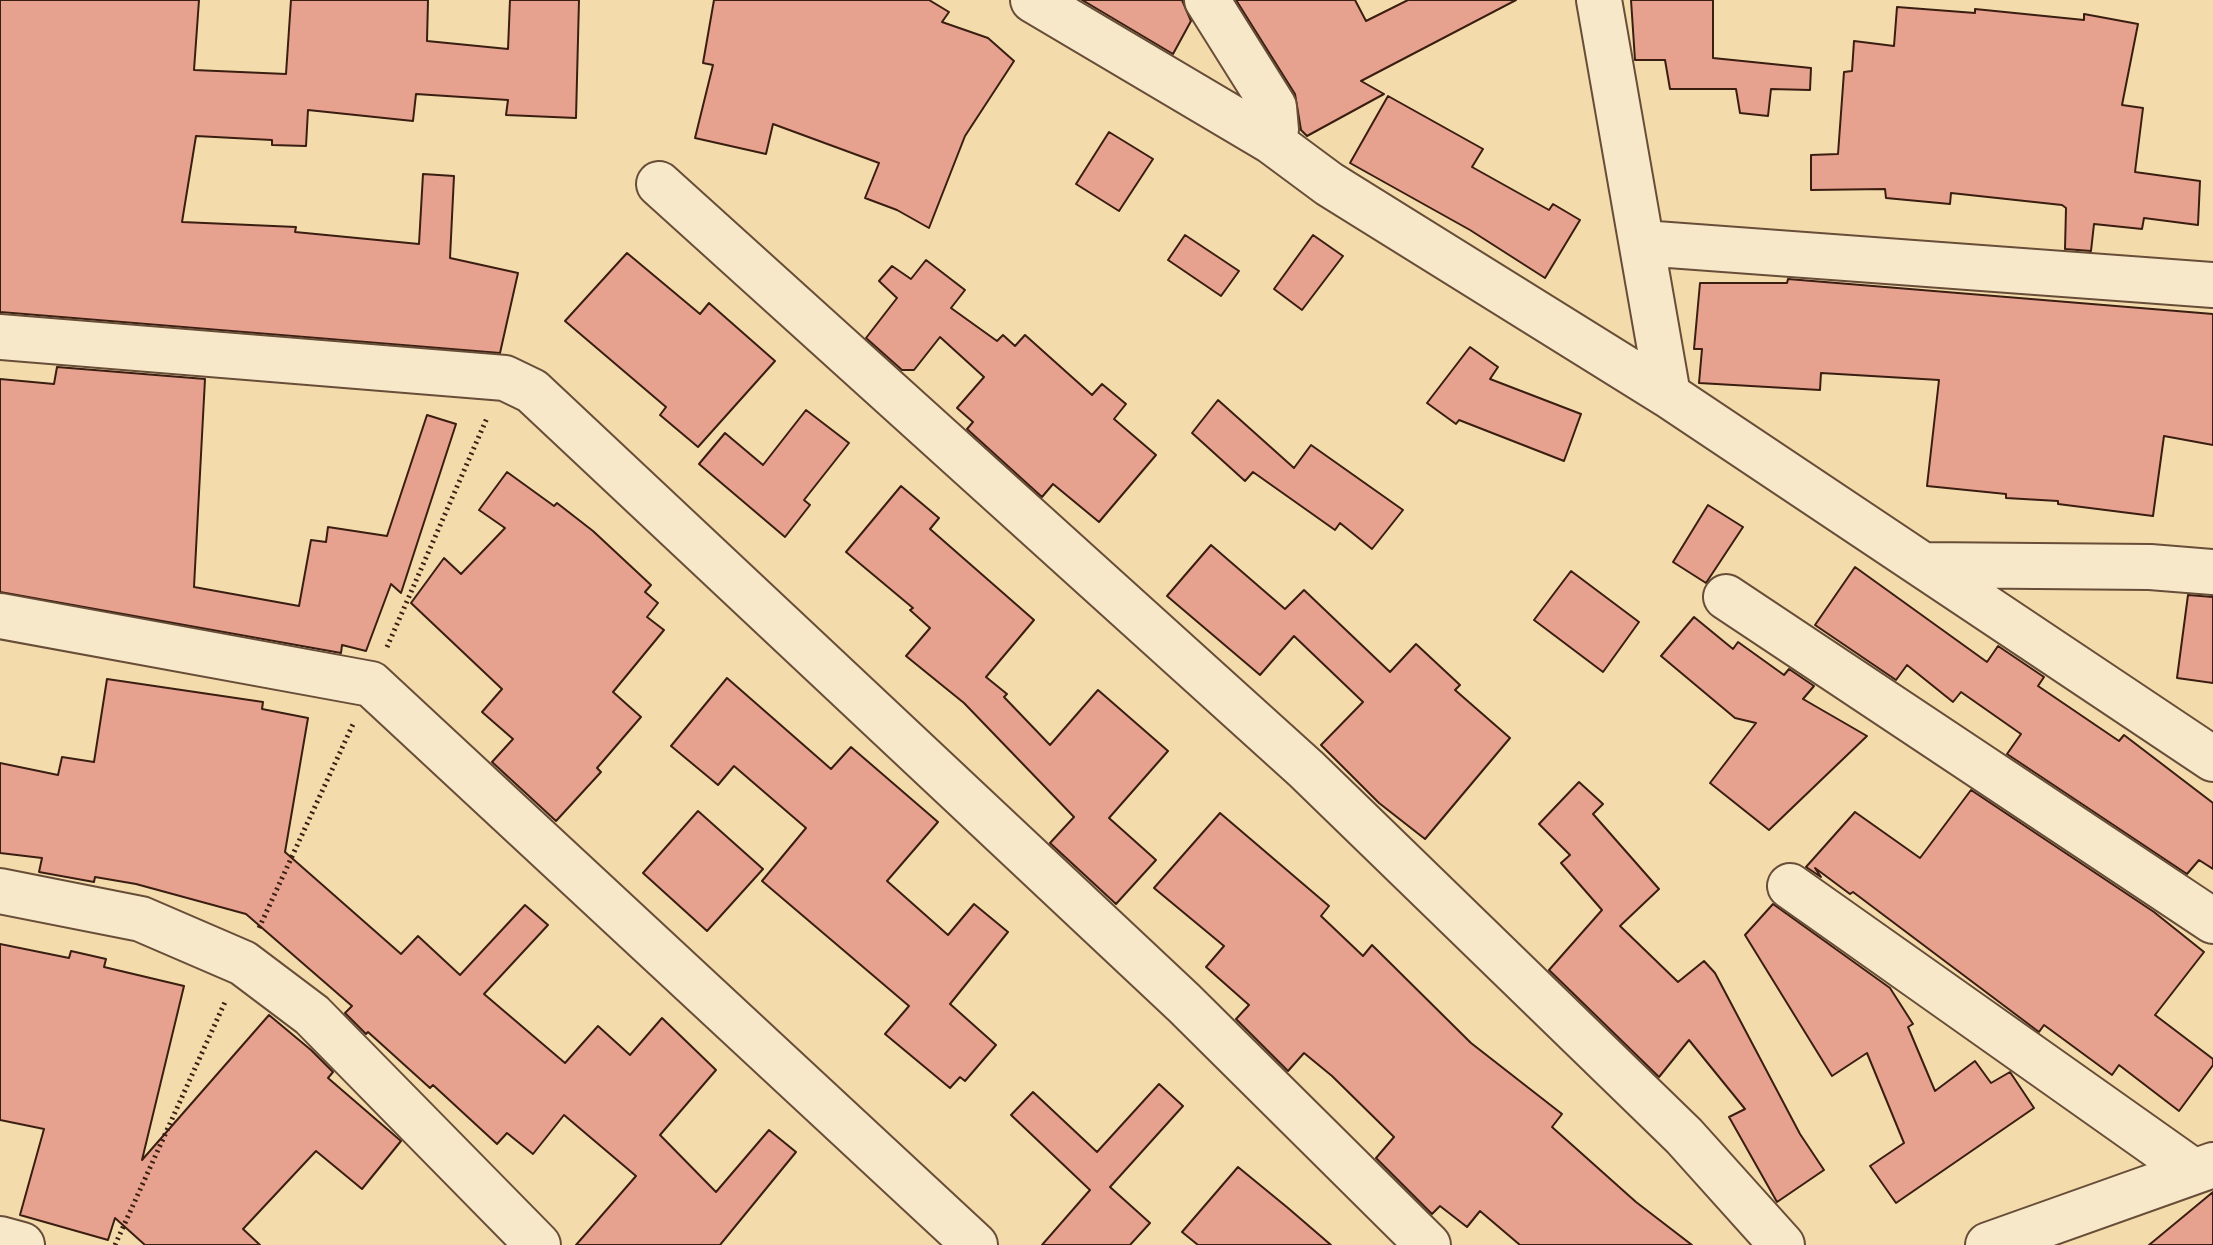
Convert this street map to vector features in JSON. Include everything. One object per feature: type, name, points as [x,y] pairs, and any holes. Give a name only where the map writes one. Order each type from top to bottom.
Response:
[{"type":"street","points":[[1033,0],[1271,141],[1329,184],[1668,395],[2213,759]]},
{"type":"street","points":[[1207,0],[1274,107],[1276,130],[1271,141]]},
{"type":"street","points":[[1599,0],[1668,395]]},
{"type":"street","points":[[659,184],[1306,769],[1684,1136],[1782,1245]]},
{"type":"street","points":[[1642,243],[2213,285]]},
{"type":"street","points":[[0,337],[505,378],[532,391],[1184,1003],[1428,1245]]},
{"type":"street","points":[[1924,565],[2150,567],[2213,572]]},
{"type":"street","points":[[1726,597],[2213,921]]},
{"type":"street","points":[[0,616],[371,684],[975,1245]]},
{"type":"street","points":[[1790,886],[2203,1168]]},
{"type":"street","points":[[0,891],[141,919],[243,963],[312,1015],[538,1245]]},
{"type":"street","points":[[1988,1245],[2203,1168]]},
{"type":"street","points":[[0,1239],[22,1245]]},
{"type":"path","points":[[115,1245],[243,963]]},
{"type":"building","points":[[0,0],[199,0],[194,70],[286,74],[291,0],[428,0],[427,41],[508,49],[510,0],[579,0],[576,118],[506,115],[508,100],[416,94],[413,121],[308,110],[306,146],[272,145],[272,140],[196,136],[182,222],[296,227],[295,232],[419,244],[423,174],[454,176],[450,258],[518,273],[500,353],[0,312]]},
{"type":"building","points":[[714,0],[929,0],[949,12],[942,22],[988,38],[1014,61],[965,136],[929,228],[897,210],[865,198],[879,163],[773,124],[766,154],[695,138],[713,65],[703,63]]},
{"type":"building","points":[[1082,0],[1182,0],[1191,21],[1173,54]]},
{"type":"building","points":[[1236,0],[1355,0],[1366,21],[1408,0],[1516,0],[1361,81],[1384,94],[1307,136],[1301,130],[1295,94]]},
{"type":"building","points":[[1631,0],[1713,0],[1713,58],[1811,68],[1810,90],[1771,89],[1768,116],[1740,113],[1736,89],[1670,89],[1665,60],[1635,60]]},
{"type":"building","points":[[1897,7],[1975,13],[1975,9],[2084,20],[2084,14],[2138,24],[2122,105],[2143,108],[2135,172],[2200,181],[2198,225],[2144,218],[2142,229],[2094,224],[2091,251],[2065,249],[2066,208],[2062,205],[1951,193],[1950,204],[1886,198],[1885,189],[1811,190],[1811,155],[1838,154],[1844,72],[1852,71],[1854,41],[1894,46]]},
{"type":"building","points":[[1388,96],[1483,149],[1472,167],[1549,210],[1553,204],[1580,220],[1545,278],[1470,230],[1350,163]]},
{"type":"building","points":[[1109,132],[1153,159],[1119,211],[1076,184]]},
{"type":"building","points":[[1185,235],[1239,271],[1221,296],[1168,260]]},
{"type":"building","points":[[1313,235],[1343,256],[1302,310],[1274,289]]},
{"type":"building","points":[[627,253],[700,314],[709,303],[775,361],[698,447],[660,415],[666,407],[565,321]]},
{"type":"building","points":[[926,260],[965,290],[951,308],[997,341],[1003,335],[1015,346],[1025,335],[1092,395],[1102,384],[1126,404],[1114,419],[1156,455],[1099,522],[1053,484],[1042,497],[967,429],[973,422],[957,408],[984,377],[940,337],[914,370],[902,370],[866,338],[897,298],[879,281],[892,266],[911,279]]},
{"type":"building","points":[[1788,279],[2213,314],[2213,445],[2164,436],[2153,516],[2058,504],[2058,501],[2006,498],[2006,494],[1927,486],[1939,380],[1821,373],[1820,390],[1699,383],[1702,349],[1694,349],[1700,283],[1787,283]]},
{"type":"building","points":[[1470,347],[1498,367],[1490,379],[1581,414],[1564,461],[1459,420],[1456,424],[1427,403]]},
{"type":"building","points":[[57,367],[205,379],[194,587],[299,606],[311,540],[326,542],[328,527],[387,536],[427,415],[456,424],[401,593],[391,584],[366,651],[342,645],[341,653],[0,592],[0,379],[54,384]]},
{"type":"building","points":[[1218,400],[1294,468],[1311,445],[1403,510],[1372,549],[1340,523],[1335,530],[1253,472],[1245,481],[1192,433]]},
{"type":"building","points":[[806,410],[849,443],[804,500],[810,505],[785,537],[699,464],[725,433],[763,465]]},
{"type":"building","points":[[507,472],[554,506],[557,503],[593,531],[651,585],[645,592],[658,603],[647,617],[664,630],[613,692],[641,717],[597,768],[601,772],[556,821],[492,762],[513,739],[482,712],[502,689],[411,603],[444,558],[461,574],[505,528],[479,510]]},
{"type":"building","points":[[901,486],[939,518],[930,529],[1034,620],[986,677],[1007,694],[1004,697],[1050,745],[1098,690],[1168,751],[1109,818],[1156,860],[1116,904],[1050,843],[1074,817],[964,703],[906,656],[930,628],[910,610],[913,608],[846,552]]},
{"type":"building","points":[[1708,505],[1743,527],[1706,583],[1673,562]]},
{"type":"building","points":[[1211,545],[1285,609],[1304,590],[1390,672],[1416,644],[1460,685],[1455,690],[1510,738],[1425,839],[1379,803],[1321,745],[1363,702],[1294,636],[1260,675],[1167,596]]},
{"type":"building","points":[[1855,567],[1987,662],[1998,646],[2044,677],[2038,686],[2119,741],[2124,735],[2213,803],[2213,869],[2199,860],[2187,874],[2007,754],[2021,734],[1961,692],[1953,702],[1907,665],[1896,680],[1815,625]]},
{"type":"building","points":[[1571,571],[1639,622],[1603,672],[1534,620]]},
{"type":"building","points":[[2188,595],[2213,597],[2213,683],[2177,678]]},
{"type":"building","points":[[1694,617],[1733,649],[1738,642],[1784,675],[1789,669],[1814,686],[1803,699],[1867,736],[1769,830],[1710,783],[1756,723],[1735,718],[1661,656]]},
{"type":"building","points":[[727,678],[831,769],[851,747],[938,822],[887,881],[948,935],[974,904],[1008,932],[950,1004],[996,1045],[965,1081],[960,1077],[950,1088],[885,1034],[909,1006],[762,881],[806,828],[734,766],[718,785],[671,746]]},
{"type":"building","points":[[107,679],[263,702],[262,709],[308,718],[285,852],[401,954],[418,936],[460,975],[525,905],[548,925],[484,994],[565,1063],[598,1026],[630,1055],[662,1018],[716,1070],[660,1135],[716,1192],[769,1130],[796,1152],[720,1245],[576,1245],[636,1176],[564,1115],[533,1154],[507,1133],[497,1144],[433,1085],[430,1088],[368,1032],[366,1034],[345,1013],[352,1006],[246,914],[136,884],[95,877],[94,882],[39,872],[42,858],[0,853],[0,763],[58,775],[62,757],[94,762]]},
{"type":"building","points":[[1579,782],[1603,804],[1593,814],[1659,889],[1620,926],[1678,982],[1704,961],[1715,973],[1800,1134],[1824,1170],[1777,1202],[1729,1117],[1745,1109],[1689,1040],[1659,1077],[1549,970],[1602,910],[1561,863],[1570,855],[1539,824]]},
{"type":"building","points":[[1971,790],[2154,912],[2204,952],[2155,1015],[2213,1059],[2213,1065],[2179,1111],[2119,1065],[2112,1075],[2044,1025],[2039,1032],[1853,892],[1850,894],[1815,868],[1821,877],[1806,867],[1855,812],[1920,858]]},
{"type":"building","points":[[698,811],[763,869],[707,931],[643,873]]},
{"type":"building","points":[[1220,813],[1329,906],[1321,916],[1363,956],[1372,945],[1471,1043],[1562,1114],[1552,1127],[1636,1202],[1692,1245],[1520,1245],[1480,1211],[1467,1227],[1440,1206],[1432,1214],[1376,1158],[1394,1137],[1304,1053],[1288,1071],[1236,1019],[1249,1005],[1206,967],[1224,946],[1154,888]]},
{"type":"building","points":[[1773,904],[1890,988],[1913,1024],[1908,1027],[1935,1091],[1975,1061],[1991,1083],[2010,1072],[2034,1108],[1896,1203],[1870,1166],[1904,1143],[1867,1053],[1832,1076],[1745,935]]},
{"type":"building","points":[[0,944],[69,958],[71,951],[106,959],[104,967],[184,986],[142,1160],[269,1015],[333,1072],[328,1078],[401,1141],[362,1189],[316,1151],[243,1229],[260,1245],[145,1245],[115,1218],[108,1240],[20,1215],[44,1129],[0,1120]]},
{"type":"building","points":[[1159,1084],[1183,1106],[1110,1187],[1150,1223],[1130,1245],[1042,1245],[1090,1190],[1011,1115],[1033,1092],[1097,1152]]},
{"type":"building","points":[[1238,1167],[1331,1245],[1198,1245],[1182,1232]]},
{"type":"building","points":[[2213,1192],[2213,1245],[2149,1245]]}]
